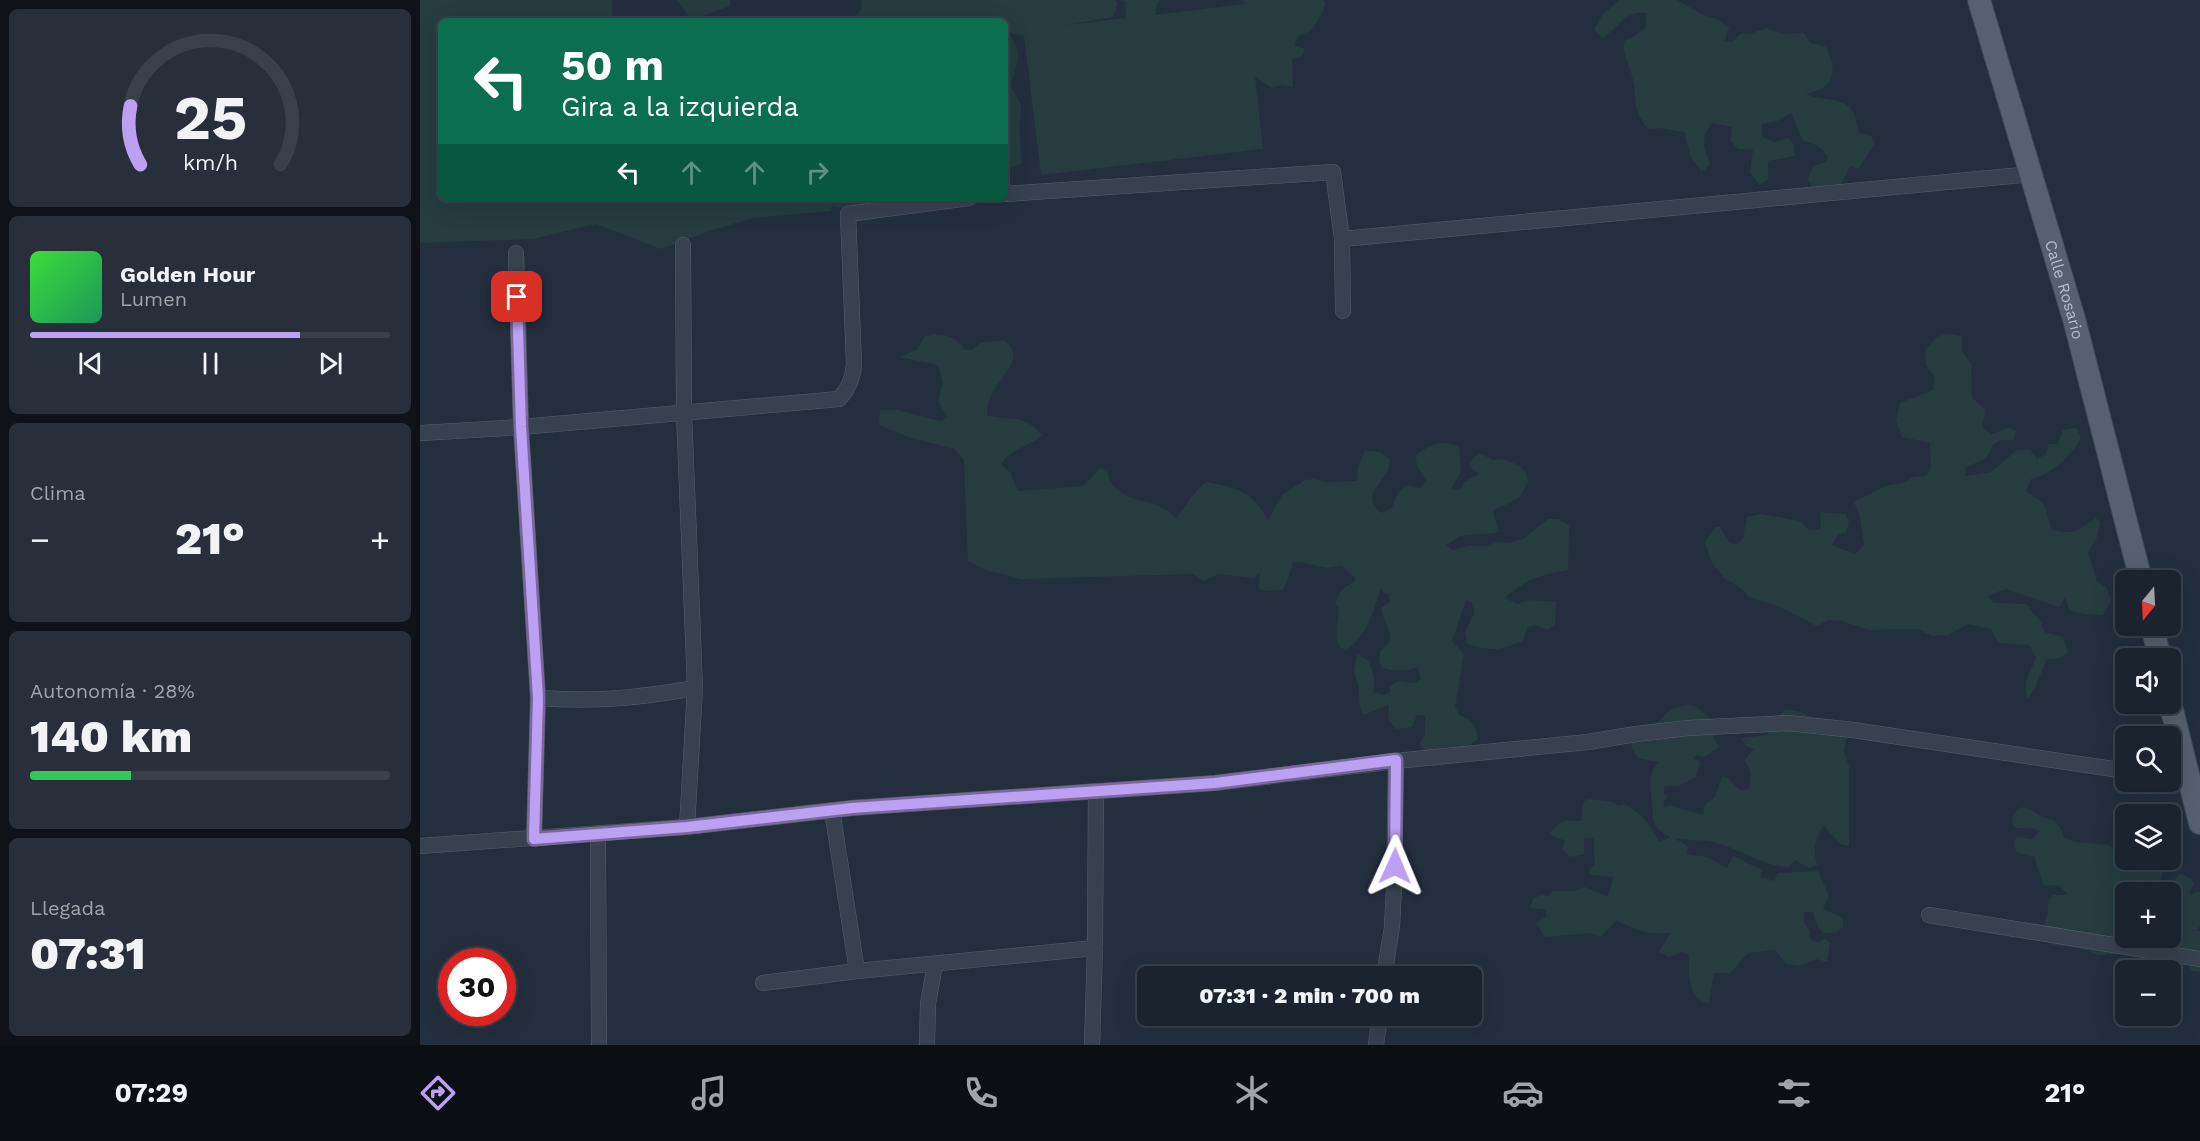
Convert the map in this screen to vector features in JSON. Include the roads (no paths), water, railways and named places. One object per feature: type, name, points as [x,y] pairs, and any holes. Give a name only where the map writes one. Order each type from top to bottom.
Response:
[{"type":"main road","name":"Calle Rosario","points":[[1979,0],[2074,319],[2137,570]]},
{"type":"main road","points":[[2181,781],[2200,823]]},
{"type":"street","points":[[1008,194],[1333,172],[1342,239],[1343,311]]},
{"type":"street","points":[[1342,239],[2032,174]]},
{"type":"street","points":[[420,433],[521,427],[839,399],[853,375],[854,364],[848,214],[946,201]]},
{"type":"street","points":[[683,245],[684,413],[695,688],[687,827]]},
{"type":"street","points":[[516,254],[521,427],[538,698],[534,839]]},
{"type":"street","points":[[538,698],[603,700],[633,698],[695,688]]},
{"type":"street","points":[[420,846],[687,827],[832,810],[1215,783],[1396,760],[1588,742],[1688,728],[1788,723],[1853,730],[2115,769]]},
{"type":"street","points":[[1386,966],[1392,927],[1396,760]]},
{"type":"street","points":[[1092,1045],[1096,791]]},
{"type":"street","points":[[832,810],[856,971]]},
{"type":"street","points":[[598,834],[599,1045]]},
{"type":"street","points":[[1929,915],[2200,959]]},
{"type":"street","points":[[763,983],[856,971],[1095,948]]},
{"type":"street","points":[[927,1045],[928,1004],[935,964]]},
{"type":"street","points":[[1376,1045],[1379,1026]]}]
